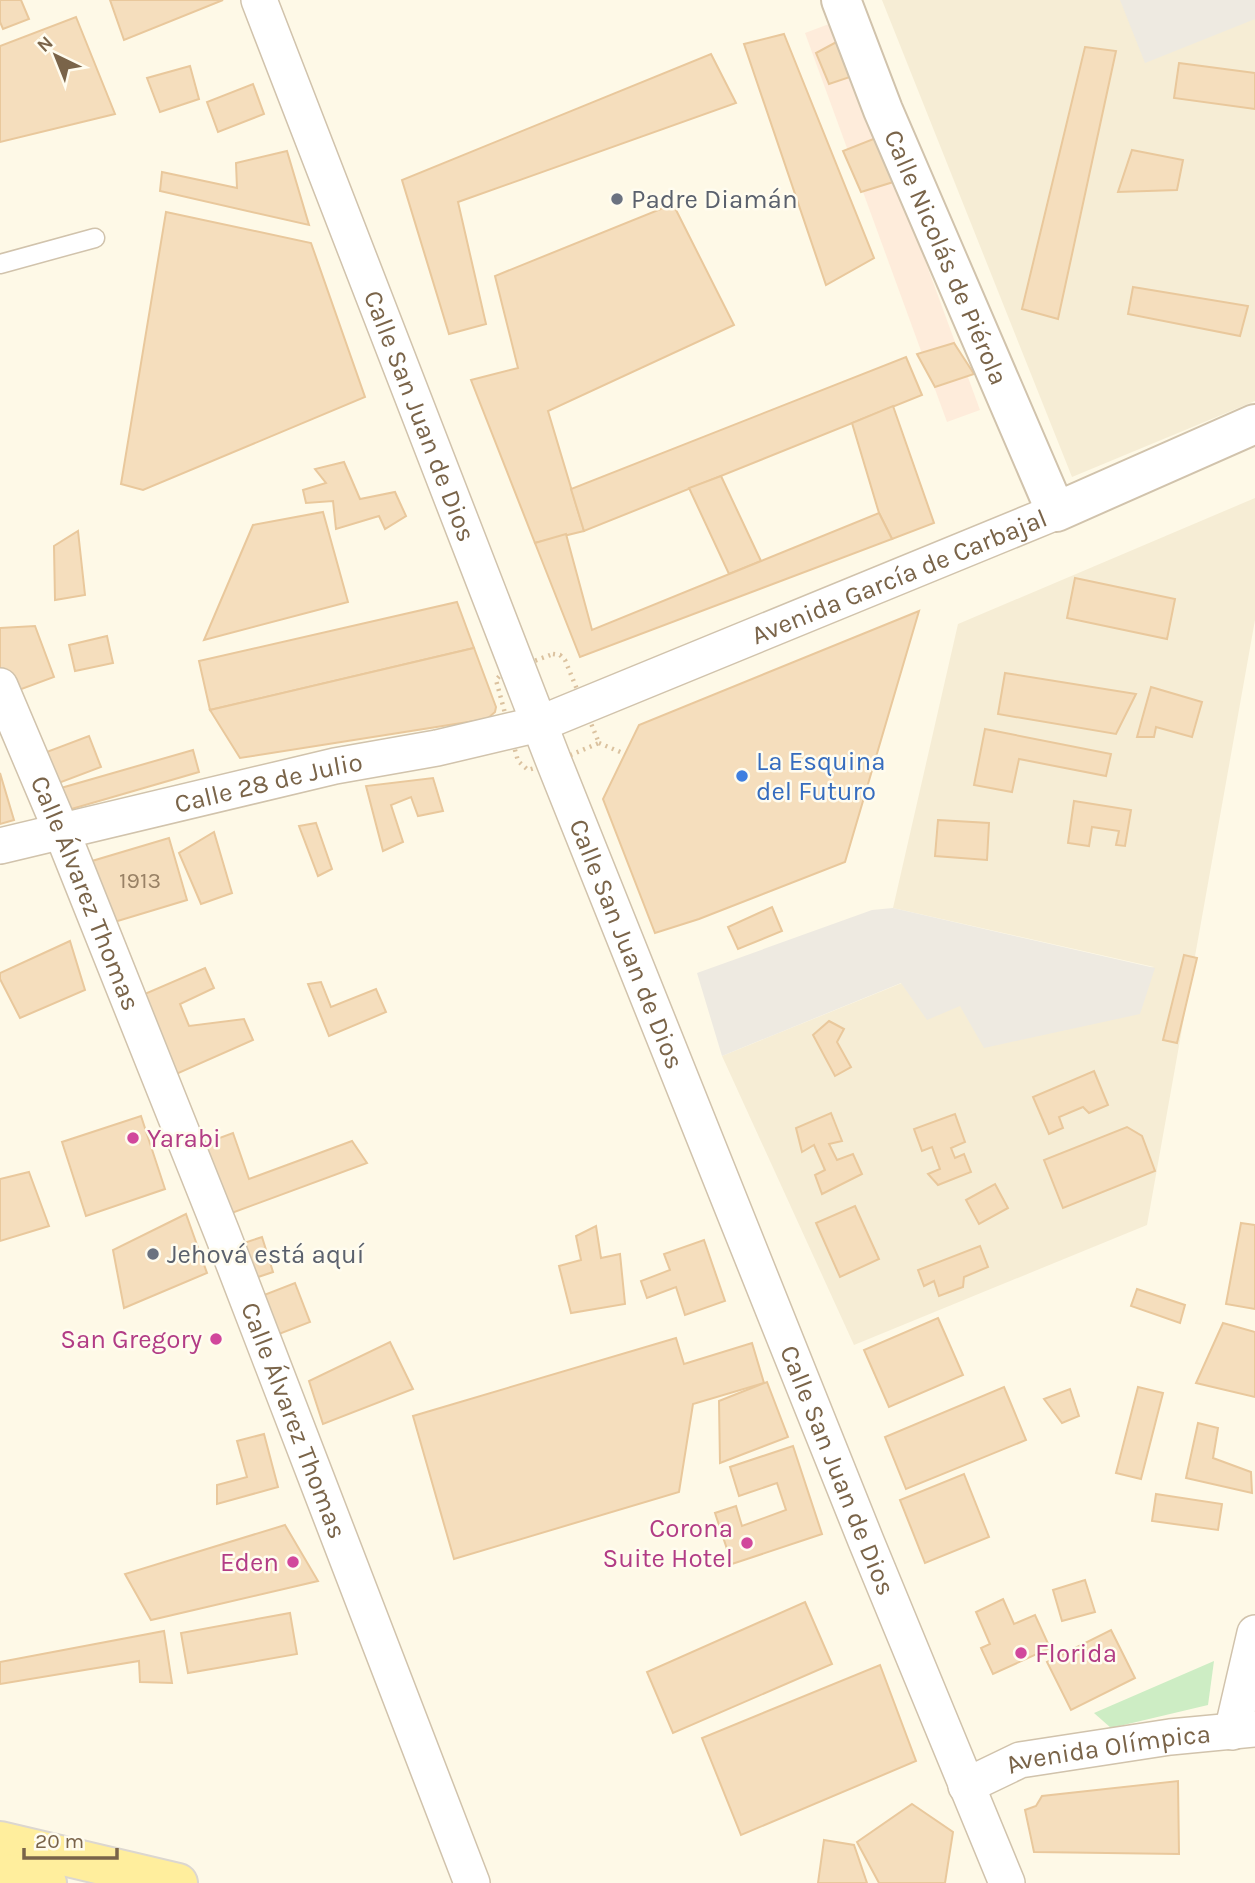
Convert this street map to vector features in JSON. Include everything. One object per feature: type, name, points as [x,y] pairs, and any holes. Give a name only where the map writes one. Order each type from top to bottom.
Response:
[{"type":"main road","points":[[0,1841],[178,1883]]},
{"type":"main road","points":[[0,1872],[47,1883]]},
{"type":"street","name":"Calle San Juan de Dios","points":[[259,0],[514,653],[539,724],[1007,1883]]},
{"type":"street","name":"Calle Nicolás de Piérola","points":[[841,0],[883,110],[1056,512]]},
{"type":"street","name":"Avenida García de Carbajal","points":[[539,724],[1056,512],[1255,424]]},
{"type":"street","name":"Calle Álvarez Thomas","points":[[0,686],[61,830],[227,1245],[472,1883]]},
{"type":"street","name":"Calle 28 de Julio","points":[[0,846],[335,766],[437,748],[539,724]]},
{"type":"street","points":[[1243,1730],[1255,1633]]},
{"type":"street","name":"Avenida Olímpica","points":[[966,1786],[1020,1760],[1170,1737],[1243,1730]]},
{"type":"lane","points":[[0,264],[95,237]]},
{"type":"path","points":[[599,743],[625,754]]},
{"type":"shaded area","points":[[882,0],[1255,0],[1255,401],[1072,477]]},
{"type":"shaded area","points":[[1120,0],[1255,0],[1255,19],[1145,63]]},
{"type":"shaded area","points":[[837,21],[980,410],[947,422],[805,33]]},
{"type":"shaded area","points":[[1255,498],[1255,620],[1147,1225],[854,1345],[722,1056],[902,983],[960,1005],[1154,967],[893,908],[958,624]]},
{"type":"shaded area","points":[[893,908],[1155,968],[1140,1014],[984,1048],[960,1006],[927,1020],[901,983],[722,1056],[697,973],[872,910]]},
{"type":"green space","points":[[1214,1661],[1208,1705],[1111,1728],[1094,1713]]},
{"type":"building","points":[[0,0],[21,0],[29,19],[3,29],[0,22]]},
{"type":"building","points":[[110,0],[223,0],[124,40]]},
{"type":"building","points":[[76,17],[115,114],[0,142],[0,46]]},
{"type":"building","points":[[784,34],[874,258],[826,285],[744,44]]},
{"type":"building","points":[[842,39],[856,75],[829,84],[816,53]]},
{"type":"building","points":[[1085,47],[1116,51],[1058,319],[1022,309]]},
{"type":"building","points":[[711,54],[736,103],[458,202],[486,324],[449,334],[402,180]]},
{"type":"building","points":[[1179,63],[1255,73],[1255,109],[1174,98]]},
{"type":"building","points":[[190,66],[199,99],[160,112],[147,78]]},
{"type":"building","points":[[253,84],[264,114],[218,132],[207,102]]},
{"type":"building","points":[[886,134],[903,179],[861,192],[843,151]]},
{"type":"building","points":[[1132,150],[1183,160],[1177,190],[1118,192]]},
{"type":"building","points":[[287,151],[309,225],[160,191],[162,172],[237,188],[236,163]]},
{"type":"building","points":[[673,204],[734,325],[548,411],[584,531],[535,543],[471,380],[518,368],[495,276]]},
{"type":"building","points":[[166,212],[311,243],[365,397],[143,490],[121,484]]},
{"type":"building","points":[[1133,287],[1248,306],[1240,336],[1128,314]]},
{"type":"building","points":[[954,343],[974,374],[935,387],[917,354]]},
{"type":"building","points":[[906,357],[922,395],[584,531],[571,489]]},
{"type":"building","points":[[893,406],[934,523],[892,539],[879,513],[852,423]]},
{"type":"building","points":[[344,462],[360,499],[395,492],[406,516],[385,529],[379,516],[336,529],[333,501],[306,503],[303,490],[326,483],[315,469]]},
{"type":"building","points":[[721,476],[761,561],[729,574],[689,488]]},
{"type":"building","points":[[323,512],[348,602],[204,640],[253,525]]},
{"type":"building","points":[[879,513],[892,539],[580,657],[535,543],[566,534],[592,630]]},
{"type":"building","points":[[78,531],[85,595],[55,600],[54,546]]},
{"type":"building","points":[[1075,578],[1175,599],[1167,639],[1067,618]]},
{"type":"building","points":[[457,602],[474,648],[210,710],[199,661]]},
{"type":"building","name":"La Esquina del Futuro","points":[[919,611],[845,862],[699,919],[655,933],[603,799],[639,725]]},
{"type":"building","points":[[35,626],[54,677],[8,694],[0,673],[0,628]]},
{"type":"building","points":[[107,636],[113,663],[75,671],[69,645]]},
{"type":"building","points":[[474,648],[496,707],[495,712],[487,719],[240,758],[210,710]]},
{"type":"building","points":[[1005,673],[1136,694],[1116,734],[998,714]]},
{"type":"building","points":[[1151,687],[1202,702],[1192,737],[1156,727],[1154,737],[1137,737]]},
{"type":"building","points":[[985,729],[1111,754],[1106,776],[1019,759],[1012,792],[974,785]]},
{"type":"building","points":[[89,736],[101,767],[48,787],[36,756]]},
{"type":"building","points":[[193,750],[199,772],[68,810],[61,788]]},
{"type":"building","points":[[0,773],[14,820],[0,824]]},
{"type":"building","points":[[433,778],[443,811],[418,816],[411,797],[391,805],[403,842],[383,851],[366,786]]},
{"type":"building","points":[[1074,801],[1131,810],[1125,846],[1116,845],[1119,831],[1092,827],[1089,846],[1068,843]]},
{"type":"building","points":[[938,820],[989,823],[987,860],[935,856]]},
{"type":"building","points":[[316,823],[332,869],[318,876],[299,826]]},
{"type":"building","points":[[214,832],[232,893],[201,904],[179,853]]},
{"type":"building","points":[[169,838],[187,900],[111,923],[92,861]]},
{"type":"building","points":[[772,907],[782,931],[738,949],[728,927]]},
{"type":"building","points":[[70,941],[85,990],[20,1018],[0,979],[0,973]]},
{"type":"building","points":[[1184,955],[1197,958],[1177,1043],[1163,1040]]},
{"type":"building","points":[[205,968],[214,988],[180,1004],[189,1026],[244,1019],[253,1040],[174,1075],[140,996]]},
{"type":"building","points":[[321,982],[331,1007],[376,989],[386,1012],[329,1036],[308,984]]},
{"type":"building","points":[[829,1021],[844,1029],[837,1042],[851,1067],[835,1076],[813,1035]]},
{"type":"building","points":[[1094,1071],[1108,1105],[1089,1113],[1083,1107],[1059,1117],[1063,1128],[1049,1134],[1033,1097]]},
{"type":"building","points":[[831,1113],[842,1141],[829,1144],[837,1160],[853,1154],[862,1174],[822,1194],[815,1175],[825,1170],[814,1145],[802,1152],[796,1128]]},
{"type":"building","points":[[955,1114],[965,1142],[951,1148],[955,1158],[964,1154],[971,1172],[938,1185],[928,1174],[940,1169],[932,1147],[922,1151],[914,1129]]},
{"type":"building","points":[[141,1116],[165,1189],[86,1216],[62,1142]]},
{"type":"building","points":[[1127,1127],[1142,1136],[1155,1171],[1063,1208],[1044,1160]]},
{"type":"building","points":[[233,1133],[249,1179],[352,1141],[367,1163],[229,1214],[203,1144]]},
{"type":"building","points":[[29,1172],[49,1226],[0,1241],[0,1179]]},
{"type":"building","points":[[995,1184],[1008,1208],[979,1224],[966,1200]]},
{"type":"building","points":[[855,1206],[879,1259],[840,1277],[816,1223]]},
{"type":"building","points":[[186,1214],[207,1273],[124,1308],[113,1250]]},
{"type":"building","points":[[1241,1223],[1255,1225],[1255,1309],[1226,1304]]},
{"type":"building","points":[[596,1226],[601,1258],[620,1254],[625,1304],[571,1313],[559,1266],[581,1260],[576,1236]]},
{"type":"building","points":[[262,1237],[273,1272],[249,1280],[238,1245]]},
{"type":"building","points":[[704,1240],[725,1301],[685,1315],[676,1287],[647,1298],[641,1281],[670,1270],[664,1254]]},
{"type":"building","points":[[980,1246],[988,1267],[964,1277],[963,1287],[939,1296],[934,1281],[924,1286],[918,1270]]},
{"type":"building","points":[[295,1283],[310,1322],[279,1334],[264,1295]]},
{"type":"building","points":[[1137,1289],[1185,1305],[1180,1323],[1131,1306]]},
{"type":"building","points":[[938,1318],[963,1375],[889,1407],[864,1350]]},
{"type":"building","points":[[1223,1323],[1255,1332],[1255,1397],[1196,1383]]},
{"type":"building","points":[[676,1338],[684,1364],[752,1343],[764,1383],[693,1404],[679,1492],[454,1559],[413,1416]]},
{"type":"building","points":[[390,1342],[413,1389],[323,1424],[309,1381]]},
{"type":"building","points":[[767,1382],[788,1437],[720,1463],[719,1401]]},
{"type":"building","points":[[1004,1387],[1026,1440],[906,1489],[885,1437]]},
{"type":"building","points":[[1138,1387],[1163,1393],[1141,1479],[1116,1473]]},
{"type":"building","points":[[1070,1389],[1079,1416],[1062,1423],[1044,1399]]},
{"type":"building","points":[[1198,1423],[1218,1428],[1213,1458],[1251,1472],[1252,1493],[1186,1478]]},
{"type":"building","points":[[264,1434],[278,1487],[217,1504],[217,1485],[247,1477],[237,1441]]},
{"type":"building","points":[[793,1446],[822,1534],[732,1564],[715,1513],[736,1506],[742,1526],[786,1510],[777,1483],[739,1496],[730,1467]]},
{"type":"building","points":[[964,1474],[989,1537],[925,1563],[900,1500]]},
{"type":"building","points":[[1156,1494],[1222,1504],[1218,1530],[1152,1521]]},
{"type":"building","points":[[285,1525],[318,1581],[151,1620],[125,1574]]},
{"type":"building","points":[[1085,1580],[1095,1612],[1062,1621],[1053,1590]]},
{"type":"building","points":[[1003,1599],[1014,1624],[1035,1615],[1050,1648],[993,1674],[981,1648],[990,1644],[976,1612]]},
{"type":"building","points":[[805,1602],[832,1664],[673,1733],[647,1672]]},
{"type":"building","points":[[290,1613],[297,1654],[188,1673],[181,1633]]},
{"type":"building","points":[[1111,1630],[1135,1678],[1071,1710],[1047,1662]]},
{"type":"building","points":[[164,1631],[172,1683],[140,1682],[139,1661],[0,1684],[0,1662]]},
{"type":"building","points":[[880,1665],[916,1761],[741,1835],[702,1738]]},
{"type":"building","points":[[1178,1781],[1179,1854],[1034,1852],[1025,1810],[1036,1806],[1042,1796]]},
{"type":"building","points":[[912,1804],[953,1832],[945,1883],[879,1883],[857,1842]]},
{"type":"building","points":[[824,1840],[854,1845],[867,1883],[818,1883]]},
{"type":"place","name":"Padre Diamán","points":[[617,199]]},
{"type":"place","name":"La Esquina del Futuro","points":[[742,776]]},
{"type":"place","name":"Yarabi","points":[[133,1138]]},
{"type":"place","name":"Jehová está aquí","points":[[153,1254]]},
{"type":"place","name":"San Gregory","points":[[216,1339]]},
{"type":"place","name":"Corona Suite Hotel","points":[[747,1543]]},
{"type":"place","name":"Eden","points":[[293,1562]]},
{"type":"place","name":"Florida","points":[[1021,1653]]}]
